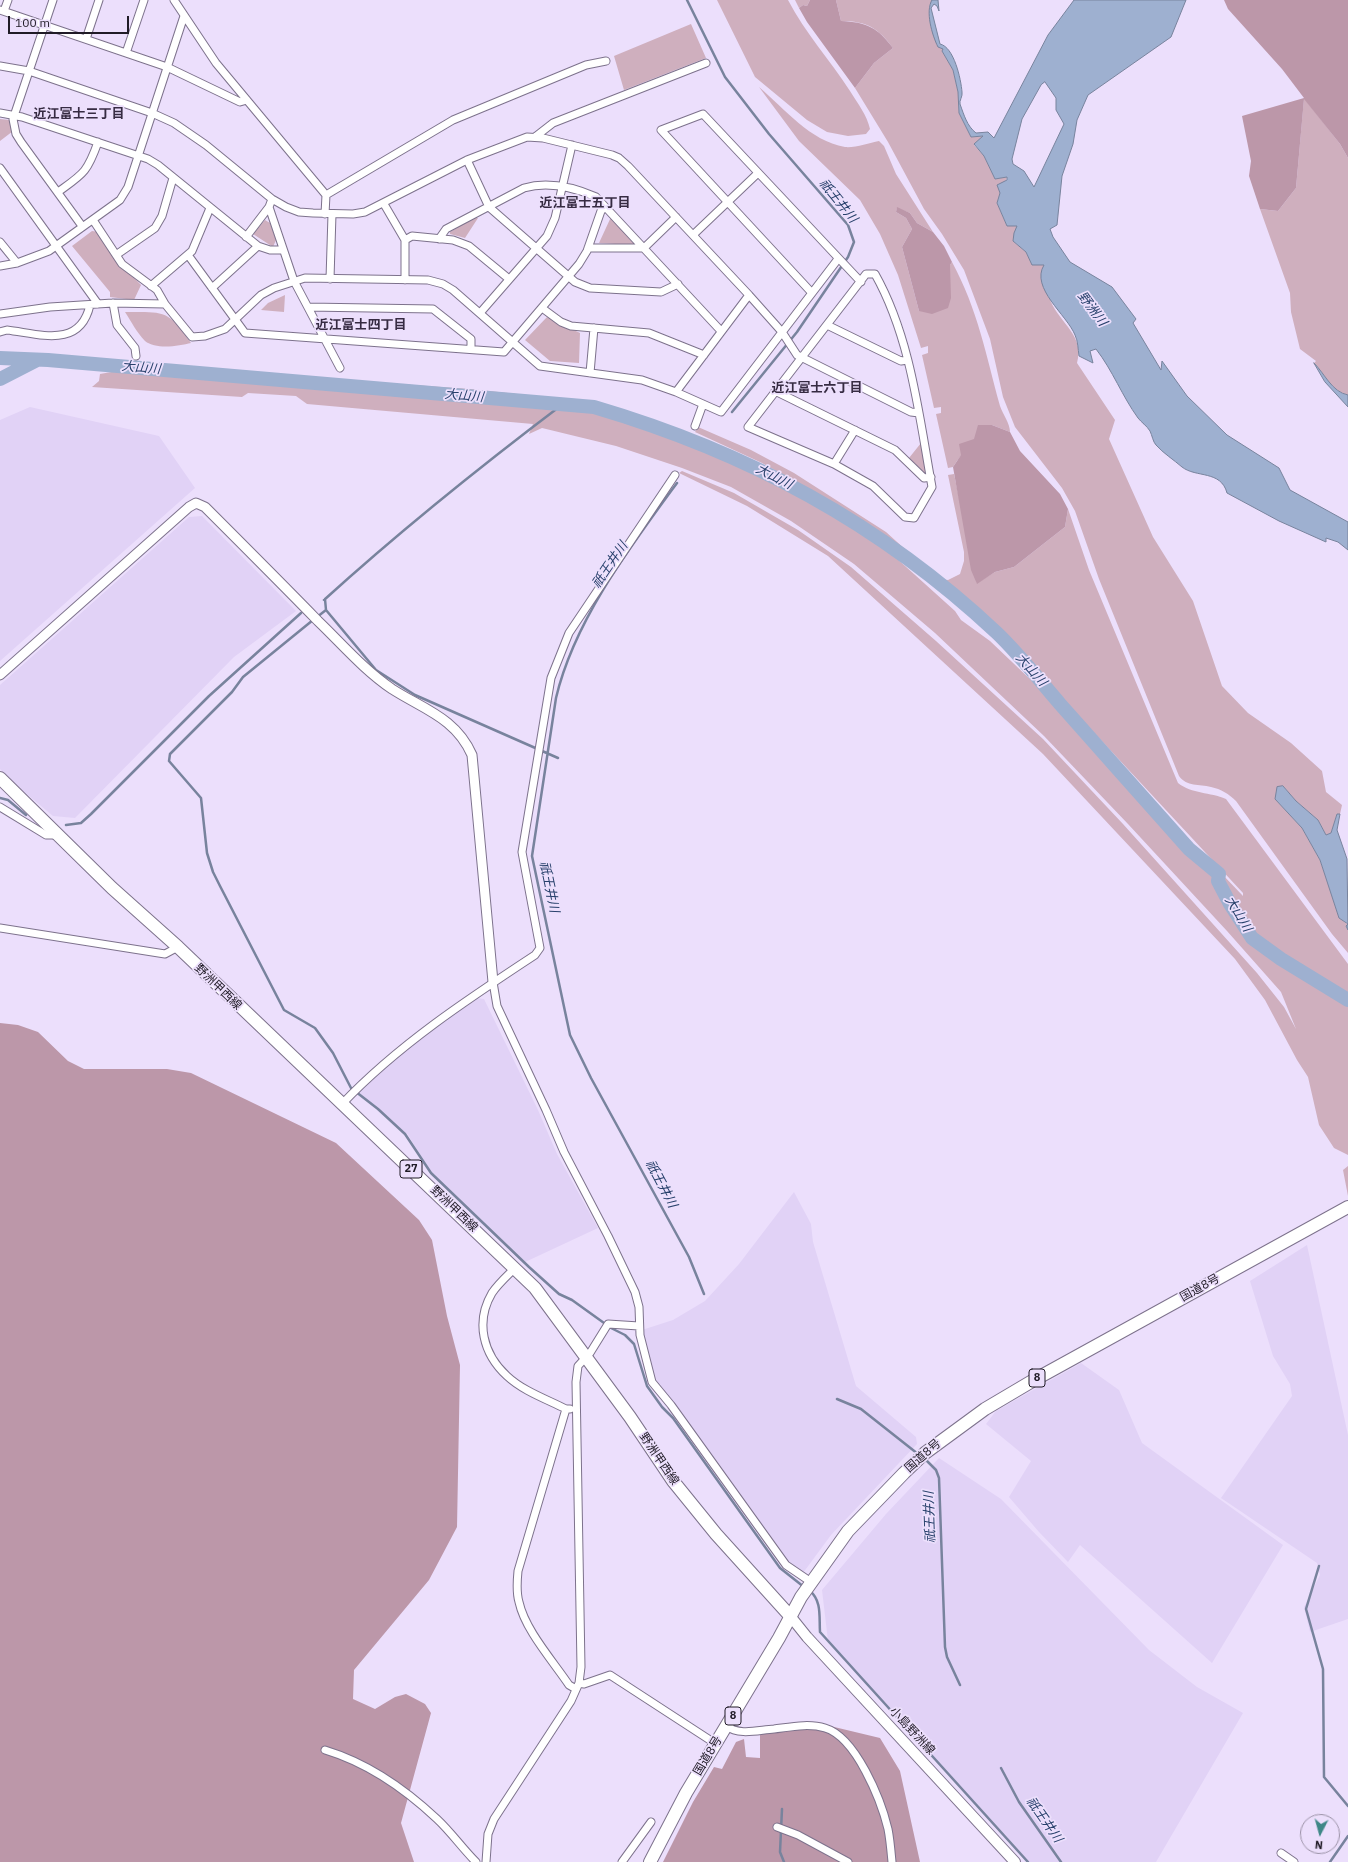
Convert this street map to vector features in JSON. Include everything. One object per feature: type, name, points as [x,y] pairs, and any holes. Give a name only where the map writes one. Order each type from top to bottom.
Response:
[{"type":"main road","name":"野洲甲西線","points":[[0,778],[112,888],[178,948],[535,1288],[585,1358],[630,1417],[673,1481],[716,1534],[791,1616]]},
{"type":"main road","name":"国道8号","points":[[650,1862],[686,1793],[810,1582],[846,1528],[925,1453],[985,1409],[1034,1380],[1348,1207]]},
{"type":"main road","name":"小島野洲線","points":[[791,1616],[807,1637],[1015,1862]]},
{"type":"street","points":[[8,0],[2,10],[167,67],[240,102],[247,100]]},
{"type":"street","points":[[52,0],[14,116],[16,134],[82,226]]},
{"type":"street","points":[[86,39],[99,0]]},
{"type":"street","points":[[126,53],[144,0]]},
{"type":"street","points":[[174,0],[216,63],[326,195],[330,279]]},
{"type":"street","points":[[0,266],[17,263],[49,251],[120,200],[128,187],[184,16]]},
{"type":"street","points":[[326,195],[453,120],[586,65],[606,61]]},
{"type":"street","points":[[535,137],[552,123],[706,63]]},
{"type":"street","points":[[0,66],[29,71],[152,113],[174,123],[190,133],[272,199],[299,212],[328,214],[353,214],[365,212],[384,204],[467,160],[527,137],[535,137],[612,154],[619,158],[749,295],[782,332],[797,355],[911,412],[919,413]]},
{"type":"street","points":[[0,113],[98,142],[138,156],[158,165],[258,246],[270,250],[283,250]]},
{"type":"street","points":[[812,293],[660,130],[703,114],[861,282]]},
{"type":"street","points":[[58,192],[83,174],[91,162],[98,142]]},
{"type":"street","points":[[480,313],[547,236],[555,218],[572,145]]},
{"type":"street","points":[[467,160],[489,206],[575,282],[590,288],[661,292],[678,284]]},
{"type":"street","points":[[0,168],[57,245],[98,304]]},
{"type":"street","points":[[693,235],[758,173]]},
{"type":"street","points":[[116,255],[155,228],[162,216],[173,178]]},
{"type":"street","points":[[439,239],[446,229],[524,188],[538,184],[562,186],[583,191],[596,197],[721,331]]},
{"type":"street","points":[[246,237],[269,207],[272,199]]},
{"type":"street","points":[[384,204],[405,240],[405,280]]},
{"type":"street","points":[[269,207],[294,281],[340,368]]},
{"type":"street","points":[[188,255],[245,333],[504,352],[580,264],[588,248],[601,211],[605,207]]},
{"type":"street","points":[[151,286],[188,255],[198,239],[210,208]]},
{"type":"street","points":[[588,248],[644,248],[676,218]]},
{"type":"street","points":[[93,220],[122,264],[157,290],[165,304],[192,337],[205,336],[225,329],[261,295],[274,288],[305,278],[428,280],[443,284],[480,313],[540,366],[642,380],[676,392],[721,412],[838,259]]},
{"type":"street","points":[[405,240],[412,236],[453,240],[468,246],[509,279]]},
{"type":"street","points":[[0,242],[17,263]]},
{"type":"street","points":[[212,288],[258,246]]},
{"type":"street","points":[[866,274],[874,274],[885,292],[907,360],[919,413],[932,487],[914,518],[905,517],[872,486],[834,464],[748,426],[861,282],[866,274]]},
{"type":"street","points":[[676,392],[749,295]]},
{"type":"street","points":[[113,303],[117,325],[134,348],[136,356]]},
{"type":"street","points":[[0,314],[50,307],[113,303],[165,304]]},
{"type":"street","points":[[0,332],[6,330],[52,336],[66,335],[77,330],[87,317],[90,305]]},
{"type":"street","points":[[308,307],[433,309],[471,339],[471,349]]},
{"type":"street","points":[[542,308],[561,322],[570,326],[649,332],[704,355]]},
{"type":"street","points":[[827,325],[901,360],[907,360]]},
{"type":"street","points":[[590,373],[594,328]]},
{"type":"street","points":[[775,391],[895,450],[924,478],[931,477]]},
{"type":"street","points":[[695,426],[703,404]]},
{"type":"street","points":[[834,464],[855,430]]},
{"type":"street","points":[[342,1104],[402,1049],[493,982],[535,954],[540,948],[522,852],[551,678],[569,633],[675,475]]},
{"type":"street","points":[[0,674],[189,507],[196,504],[205,507],[363,666],[393,690],[426,707],[456,729],[467,744],[472,755],[496,1006],[546,1110],[564,1152],[608,1236],[635,1292],[639,1307],[640,1335],[652,1382],[671,1405],[786,1564],[810,1582]]},
{"type":"street","points":[[0,807],[46,835],[58,835]]},
{"type":"street","points":[[0,928],[165,954],[178,948]]},
{"type":"street","points":[[515,1268],[492,1292],[484,1309],[482,1326],[485,1344],[493,1359],[507,1376],[523,1387],[566,1409],[576,1410]]},
{"type":"street","points":[[486,1862],[488,1834],[494,1819],[528,1768],[577,1686],[581,1667],[576,1410],[578,1366],[608,1324],[639,1326]]},
{"type":"street","points":[[566,1409],[518,1571],[517,1590],[519,1603],[528,1624],[569,1685],[577,1686],[610,1675],[716,1744]]},
{"type":"street","points":[[726,1726],[739,1732],[803,1726],[826,1728],[843,1739],[855,1754],[876,1790],[888,1829],[892,1862]]},
{"type":"street","points":[[325,1750],[365,1765],[390,1780],[437,1819],[476,1862]]},
{"type":"street","points":[[622,1862],[651,1822]]},
{"type":"street","points":[[777,1827],[798,1835],[848,1862]]},
{"type":"street","points":[[1281,1853],[1294,1862]]},
{"type":"shaded area","points":[[717,0],[788,0],[802,24],[862,110],[870,129],[866,134],[848,136],[827,132],[807,120],[755,77]]},
{"type":"shaded area","points":[[795,0],[810,0],[807,6],[803,5],[799,8]]},
{"type":"shaded area","points":[[810,0],[836,0],[841,21],[858,23],[871,27],[882,35],[893,48],[874,63],[855,88],[807,22],[799,8],[803,5],[807,6]]},
{"type":"shaded area","points":[[836,0],[933,0],[929,8],[940,47],[944,49],[942,51],[953,70],[958,92],[959,113],[971,137],[984,136],[974,145],[984,156],[995,179],[1007,177],[997,203],[1007,226],[1018,226],[1013,241],[1026,252],[1032,264],[1045,264],[1051,302],[1055,310],[1075,337],[1079,353],[1077,363],[1115,420],[1109,439],[1153,537],[1193,601],[1222,686],[1248,713],[1291,743],[1322,771],[1326,792],[1342,805],[1340,814],[1337,814],[1331,833],[1326,835],[1318,820],[1296,801],[1283,786],[1275,799],[1302,828],[1320,860],[1339,917],[1348,925],[1346,926],[1348,930],[1348,953],[1332,934],[1236,801],[1221,790],[1189,784],[1182,780],[1179,776],[1099,579],[1075,511],[1062,488],[1015,427],[1003,397],[990,339],[964,270],[942,234],[924,209],[888,142],[855,88],[874,63],[893,48],[882,35],[871,27],[858,22],[841,21]]},
{"type":"shaded area","points":[[1224,0],[1348,0],[1348,158],[1340,144],[1304,99],[1296,188],[1278,211],[1260,209],[1249,176],[1251,161],[1242,116],[1304,98],[1282,69],[1228,9]]},
{"type":"shaded area","points":[[691,24],[706,58],[624,90],[614,56]]},
{"type":"shaded area","points":[[759,87],[809,131],[832,144],[849,147],[879,141],[884,146],[896,174],[933,232],[917,223],[910,213],[897,208],[896,212],[906,218],[912,229],[902,247],[919,311],[952,262],[975,315],[1000,406],[1010,429],[1010,432],[992,425],[971,444],[953,467],[948,468],[936,414],[941,413],[941,407],[934,408],[922,355],[928,353],[928,346],[921,348],[898,275],[880,234],[860,200],[799,141]]},
{"type":"shaded area","points":[[1304,98],[1340,144],[1348,158],[1348,395],[1337,390],[1314,363],[1316,361],[1300,349],[1291,312],[1290,293],[1260,209],[1278,211],[1296,188]]},
{"type":"shaded area","points":[[0,119],[10,120],[17,128],[0,141]]},
{"type":"shaded area","points":[[897,207],[910,213],[917,223],[933,232],[944,246],[952,262],[950,265],[951,298],[948,308],[932,314],[919,311],[902,247],[912,229],[906,218],[896,212]]},
{"type":"shaded area","points":[[611,217],[636,243],[631,245],[599,243]]},
{"type":"shaded area","points":[[473,218],[478,218],[465,238],[450,234],[450,232]]},
{"type":"shaded area","points":[[265,220],[270,223],[276,240],[273,247],[253,234]]},
{"type":"shaded area","points":[[92,231],[99,232],[116,259],[141,285],[134,300],[110,297],[110,292],[72,246]]},
{"type":"shaded area","points":[[285,295],[284,312],[261,310],[268,303]]},
{"type":"shaded area","points":[[125,312],[149,312],[164,315],[176,324],[191,343],[168,346],[155,346],[150,344],[139,334]]},
{"type":"shaded area","points":[[547,317],[580,333],[579,363],[550,361],[525,340]]},
{"type":"shaded area","points":[[145,366],[470,389],[556,398],[667,427],[724,449],[785,480],[855,525],[894,556],[955,611],[961,620],[990,641],[1097,743],[1243,896],[1243,893],[1073,710],[885,540],[832,502],[762,463],[695,432],[698,427],[751,450],[794,473],[886,532],[938,579],[948,580],[960,574],[964,561],[964,552],[948,475],[954,474],[977,583],[995,572],[1014,567],[1065,527],[1068,509],[1089,570],[1178,783],[1183,787],[1195,791],[1226,799],[1348,964],[1348,1155],[1334,1148],[1319,1125],[1308,1077],[1297,1060],[1265,1000],[1235,959],[1043,754],[828,556],[747,506],[679,473],[682,471],[734,493],[798,530],[851,567],[936,641],[1043,739],[1123,824],[1257,973],[1284,1007],[1296,1029],[1281,992],[1128,824],[1044,736],[935,633],[854,564],[791,521],[731,487],[682,468],[616,446],[542,428],[529,434],[533,424],[307,404],[296,396],[248,393],[242,397],[92,387],[99,381],[100,374]]},
{"type":"shaded area","points":[[30,407],[159,436],[195,488],[0,661],[0,420]]},
{"type":"shaded area","points":[[978,425],[992,425],[1010,432],[1020,451],[1060,494],[1068,509],[1065,527],[1014,567],[995,572],[977,584],[971,570],[953,467],[961,455],[959,444],[974,439]]},
{"type":"shaded area","points":[[921,443],[927,477],[909,458]]},
{"type":"shaded area","points":[[202,516],[296,611],[234,657],[75,818],[53,816],[10,780],[0,769],[0,685],[189,517]]},
{"type":"shaded area","points":[[476,998],[484,999],[538,1110],[557,1154],[598,1228],[523,1263],[432,1174],[408,1135],[358,1092],[400,1054]]},
{"type":"shaded area","points":[[0,1023],[18,1025],[38,1032],[68,1061],[84,1069],[167,1069],[191,1073],[336,1143],[419,1220],[432,1240],[447,1316],[460,1365],[457,1527],[429,1580],[354,1670],[353,1699],[375,1709],[395,1697],[406,1694],[425,1704],[431,1713],[401,1823],[414,1862],[0,1862]]},
{"type":"shaded area","points":[[1348,1166],[1348,1196],[1343,1170]]},
{"type":"shaded area","points":[[794,1192],[811,1224],[813,1242],[856,1386],[916,1437],[917,1444],[831,1535],[803,1573],[786,1559],[686,1421],[659,1388],[650,1370],[642,1330],[673,1320],[705,1301],[739,1264]]},
{"type":"shaded area","points":[[1307,1245],[1348,1435],[1348,1619],[1310,1632],[1304,1607],[1320,1575],[1317,1563],[1221,1498],[1292,1396],[1290,1384],[1273,1356],[1250,1281]]},
{"type":"shaded area","points":[[1081,1363],[1119,1390],[1142,1443],[1283,1545],[1212,1663],[1080,1545],[1068,1562],[1039,1532],[1009,1497],[1031,1461],[986,1424],[996,1411]]},
{"type":"shaded area","points":[[939,1458],[1001,1499],[1149,1650],[1197,1687],[1243,1713],[1156,1862],[1029,1862],[828,1641],[822,1590],[886,1514]]},
{"type":"shaded area","points":[[830,1726],[880,1738],[900,1771],[920,1862],[663,1862],[693,1802],[714,1767],[722,1769],[736,1742],[744,1739],[746,1757],[760,1758],[760,1734],[795,1727]]},
{"type":"water","name":"野洲川","points":[[932,0],[938,0],[939,11],[937,6],[934,4],[931,8],[940,44],[945,46],[949,51],[956,64],[962,94],[960,104],[966,120],[976,133],[988,132],[994,138],[1048,35],[1074,0],[1186,0],[1171,37],[1088,95],[1077,120],[1073,144],[1062,176],[1057,225],[1050,229],[1053,237],[1070,262],[1112,287],[1136,319],[1133,323],[1161,370],[1162,361],[1187,396],[1227,435],[1279,468],[1290,490],[1348,522],[1348,550],[1338,542],[1326,538],[1326,542],[1279,521],[1227,493],[1224,486],[1214,478],[1182,467],[1155,444],[1150,431],[1132,410],[1096,349],[1090,351],[1093,363],[1079,356],[1077,342],[1071,327],[1051,301],[1042,283],[1041,274],[1044,265],[1032,265],[1026,252],[1013,241],[1017,226],[1007,226],[997,203],[1000,193],[997,185],[1007,180],[1007,177],[995,179],[984,156],[974,144],[983,136],[971,137],[959,113],[958,92],[953,70],[942,51],[943,49],[938,47],[934,36],[929,17]],"holes":[[[1045,82],[1056,98],[1056,110],[1064,124],[1034,187],[1024,171],[1013,164],[1012,159],[1022,119],[1041,85]]]},
{"type":"water","points":[[1314,363],[1337,390],[1348,395],[1348,407],[1325,382]]},
{"type":"water","points":[[1283,786],[1296,801],[1318,820],[1326,835],[1331,833],[1337,814],[1340,814],[1337,830],[1347,859],[1348,924],[1339,918],[1320,860],[1302,828],[1275,799],[1277,787]]},
{"type":"waterway","name":"祇王井川","points":[[687,0],[725,77],[769,134],[848,225],[854,242],[848,257],[797,332],[732,412]]},
{"type":"waterway","name":"大山川","points":[[0,358],[48,360],[594,407],[650,425],[705,446],[758,469],[809,496],[858,525],[906,558],[952,594],[997,633],[1022,659],[1189,849],[1219,874],[1218,881],[1230,904],[1252,938],[1281,959],[1348,1000]]},
{"type":"waterway","points":[[0,379],[37,360]]},
{"type":"waterway","points":[[324,600],[441,499],[563,404]]},
{"type":"waterway","name":"祇王井川","points":[[677,483],[623,559],[606,586],[590,613],[564,669],[556,698],[532,856],[570,1035],[591,1078],[689,1257],[704,1294]]},
{"type":"waterway","points":[[325,599],[326,610],[376,670],[415,695],[558,758]]},
{"type":"waterway","points":[[317,617],[326,610]]},
{"type":"waterway","points":[[66,825],[81,823],[91,814],[209,696],[301,613]]},
{"type":"waterway","points":[[313,620],[243,677],[232,692],[170,754],[169,761],[201,798],[207,853],[213,872],[220,886],[284,1010],[315,1028],[333,1053],[351,1088],[378,1109],[405,1134],[431,1173],[529,1267],[559,1294],[572,1300],[611,1328],[625,1335],[634,1344],[647,1386],[662,1407],[673,1418],[780,1568],[804,1587]]},
{"type":"waterway","points":[[0,798],[8,800],[26,815]]},
{"type":"waterway","name":"祇王井川","points":[[837,1399],[861,1409],[918,1454]]},
{"type":"waterway","name":"祇王井川","points":[[924,1458],[936,1470],[939,1478],[945,1647],[947,1657],[960,1685]]},
{"type":"waterway","points":[[1319,1566],[1306,1609],[1323,1669],[1324,1777],[1348,1806]]},
{"type":"waterway","points":[[810,1591],[814,1595],[818,1604],[820,1615],[820,1632],[1028,1862]]},
{"type":"waterway","name":"祇王井川","points":[[1001,1768],[1019,1802],[1061,1862]]},
{"type":"waterway","points":[[782,1809],[780,1852],[784,1862]]},
{"type":"waterway","points":[[1330,1862],[1348,1836]]},
{"type":"district","name":"近江富士三丁目","points":[[79,114]]},
{"type":"district","name":"近江富士五丁目","points":[[585,203]]},
{"type":"district","name":"近江富士四丁目","points":[[361,325]]},
{"type":"district","name":"近江富士六丁目","points":[[817,388]]}]
